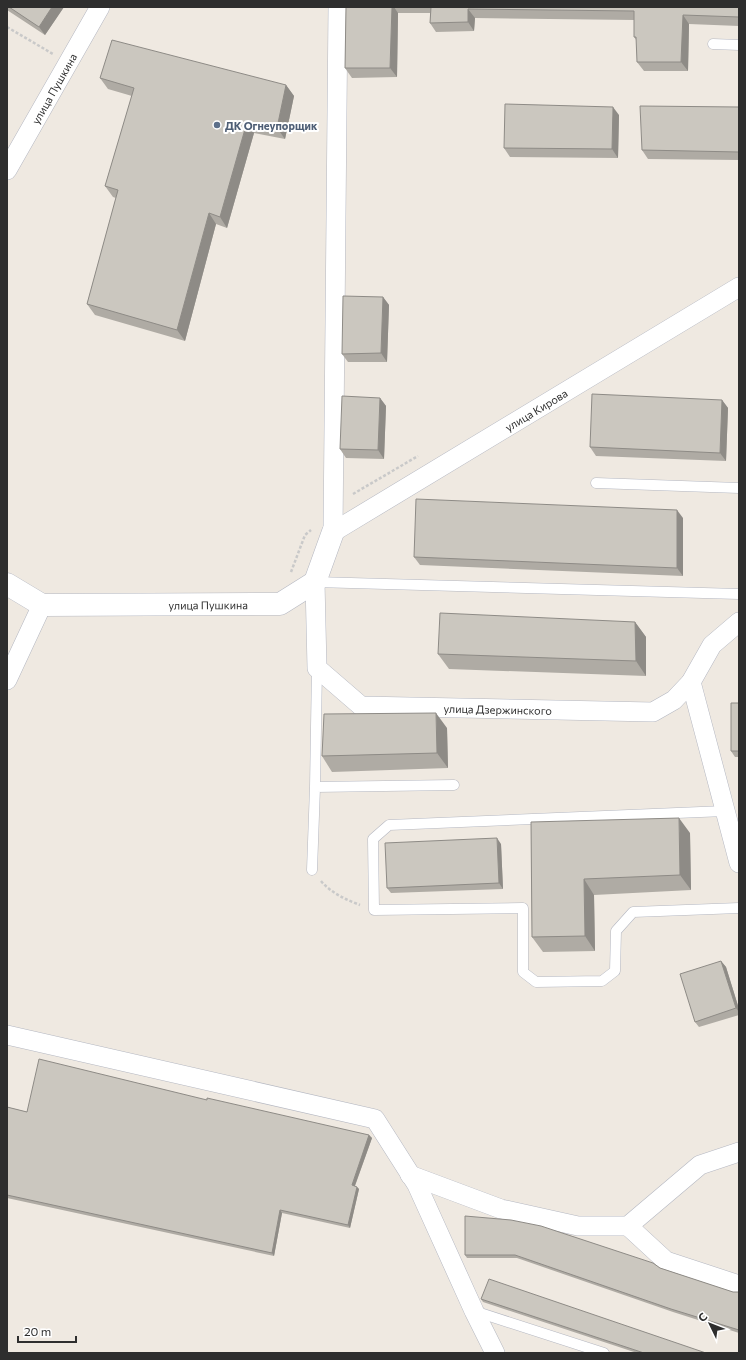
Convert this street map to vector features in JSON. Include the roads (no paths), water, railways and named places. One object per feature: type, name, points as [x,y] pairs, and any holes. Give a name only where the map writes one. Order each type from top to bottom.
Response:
[{"type":"street","name":"улица Пушкина","points":[[7,170],[100,7]]},
{"type":"street","points":[[317,668],[315,582],[333,522],[338,7]]},
{"type":"street","name":"улица Кирова","points":[[333,522],[739,287]]},
{"type":"street","name":"улица Пушкина","points":[[7,584],[42,604],[280,604],[315,582]]},
{"type":"street","points":[[7,680],[42,604]]},
{"type":"street","name":"улица Дзержинского","points":[[317,668],[361,706],[654,712],[674,700],[691,682],[712,646],[739,622]]},
{"type":"street","points":[[691,682],[739,863]]},
{"type":"street","points":[[7,1035],[375,1119],[416,1185],[495,1353]]},
{"type":"street","points":[[410,1175],[501,1209],[578,1226],[628,1226],[700,1166],[739,1152]]},
{"type":"street","points":[[628,1226],[666,1261],[739,1285]]},
{"type":"lane","points":[[713,44],[739,45]]},
{"type":"lane","points":[[596,483],[739,488]]},
{"type":"lane","points":[[315,582],[739,594]]},
{"type":"lane","points":[[312,870],[317,668]]},
{"type":"lane","points":[[315,787],[454,785]]},
{"type":"lane","points":[[725,811],[389,825],[372,839],[374,910],[523,908],[523,972],[536,982],[602,981],[615,971],[616,931],[633,912],[739,908]]},
{"type":"lane","points":[[474,1311],[604,1353]]},
{"type":"place","name":"ДК Огнеупорщик","points":[[217,125]]}]
